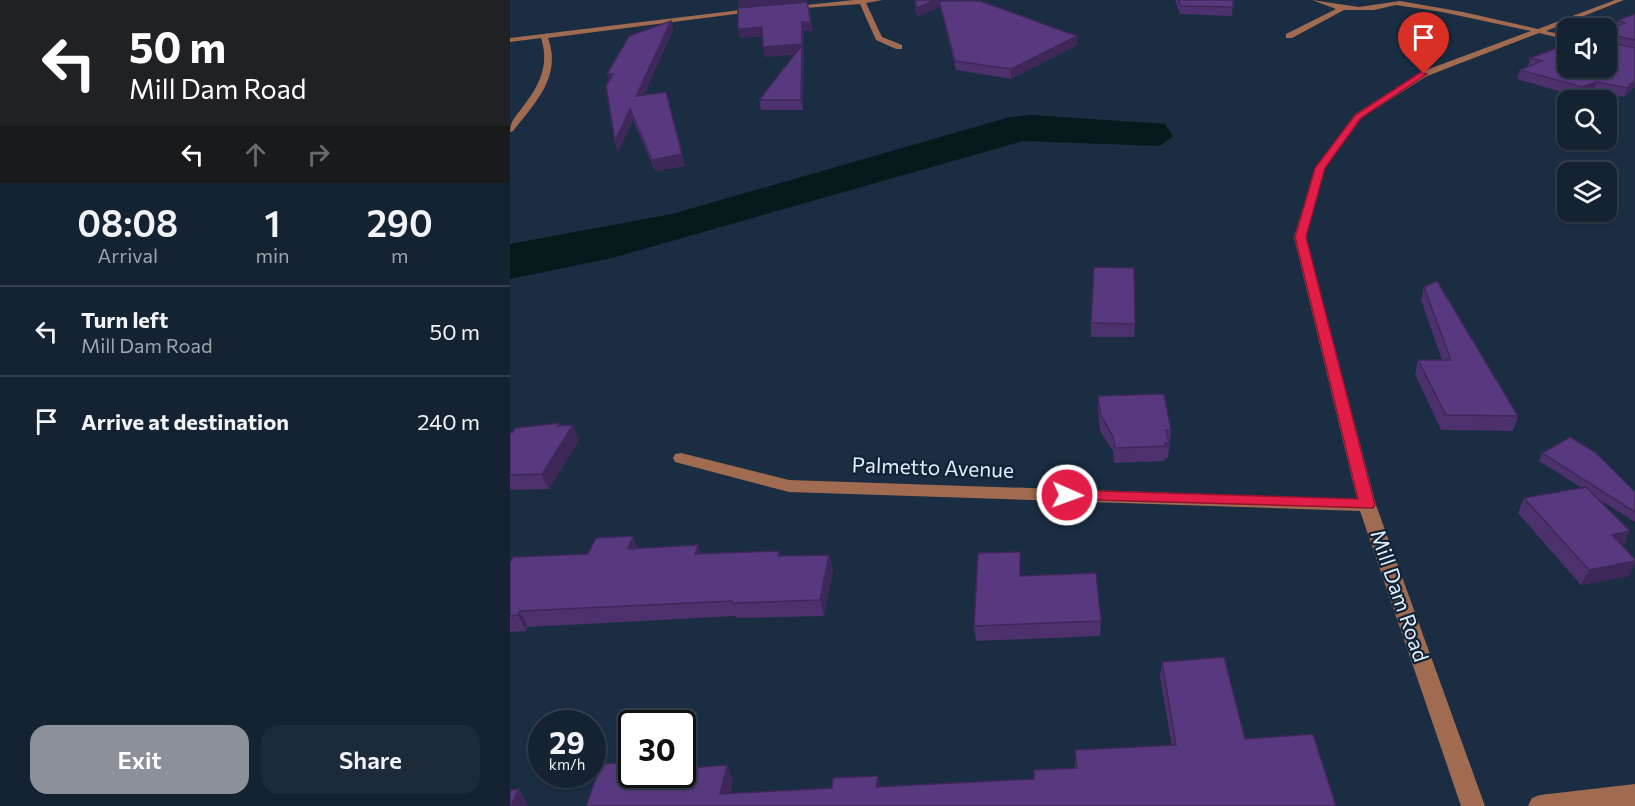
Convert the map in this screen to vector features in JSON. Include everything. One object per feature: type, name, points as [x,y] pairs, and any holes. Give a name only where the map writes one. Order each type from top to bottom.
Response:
[{"type":"street","points":[[780,8],[880,0]]},
{"type":"street","points":[[1315,0],[1344,7],[1374,8],[1392,1],[1446,10],[1557,35]]},
{"type":"street","name":"Mill Dam Road","points":[[1473,806],[1367,505],[1300,237],[1320,168],[1358,116],[1424,74],[1535,30],[1622,0]]},
{"type":"street","points":[[862,1],[879,38],[899,47]]},
{"type":"street","points":[[1289,36],[1344,7]]},
{"type":"street","points":[[510,40],[769,9]]},
{"type":"street","points":[[510,129],[529,105],[545,77],[551,60],[544,35]]},
{"type":"street","name":"Palmetto Avenue","points":[[681,458],[789,486],[1367,505]]},
{"type":"street","points":[[1540,806],[1635,795]]},
{"type":"shaded area","points":[[1032,115],[1165,124],[1173,136],[1160,146],[1023,141],[612,258],[510,279],[510,244],[672,214],[1010,117]]},
{"type":"building","points":[[915,0],[935,0],[917,8]]},
{"type":"building","points":[[1178,0],[1233,0],[1233,7],[1181,6]]},
{"type":"building","points":[[939,1],[980,1],[1077,36],[1011,69],[955,61]]},
{"type":"building","points":[[807,2],[811,22],[802,22],[802,44],[763,47],[762,27],[738,29],[738,8]]},
{"type":"building","points":[[1635,14],[1635,40],[1617,36],[1617,26],[1625,23],[1618,20]]},
{"type":"building","points":[[671,21],[636,96],[666,92],[682,154],[652,160],[630,109],[615,141],[606,86],[613,74],[607,74],[629,36]]},
{"type":"building","points":[[1617,44],[1635,48],[1635,80],[1627,88],[1597,82],[1582,87],[1520,70],[1542,61],[1530,58],[1557,48],[1557,78],[1617,78]]},
{"type":"building","points":[[802,45],[801,100],[759,100]]},
{"type":"building","points":[[1094,267],[1134,268],[1135,324],[1091,323]]},
{"type":"building","points":[[1437,281],[1518,416],[1446,415],[1418,360],[1451,360],[1424,287]]},
{"type":"building","points":[[1164,394],[1171,430],[1166,430],[1169,443],[1165,443],[1166,446],[1115,448],[1113,436],[1101,416],[1098,396]]},
{"type":"building","points":[[560,423],[558,426],[573,425],[542,474],[510,475],[510,433],[515,428]]},
{"type":"building","points":[[1570,437],[1595,452],[1635,492],[1635,512],[1542,453]]},
{"type":"building","points":[[1586,487],[1630,531],[1612,535],[1635,561],[1589,570],[1524,498]]},
{"type":"building","points":[[633,536],[628,549],[698,545],[695,554],[779,551],[778,556],[829,555],[820,600],[732,603],[732,601],[520,611],[518,615],[510,616],[510,563],[513,557],[588,554],[596,538]]},
{"type":"building","points":[[1020,552],[1020,576],[1096,573],[1101,621],[974,626],[978,553]]},
{"type":"building","points":[[1224,657],[1245,739],[1313,734],[1336,806],[586,806],[592,788],[606,788],[606,764],[618,763],[618,788],[696,788],[696,767],[727,765],[720,794],[832,788],[833,778],[878,776],[876,787],[1034,779],[1034,770],[1077,768],[1075,750],[1176,745],[1162,662]]},
{"type":"building","points":[[519,789],[511,806],[510,806],[510,790]]},
{"type":"route","points":[[1067,495],[1367,505],[1300,237],[1320,168],[1358,116],[1424,74]]}]
